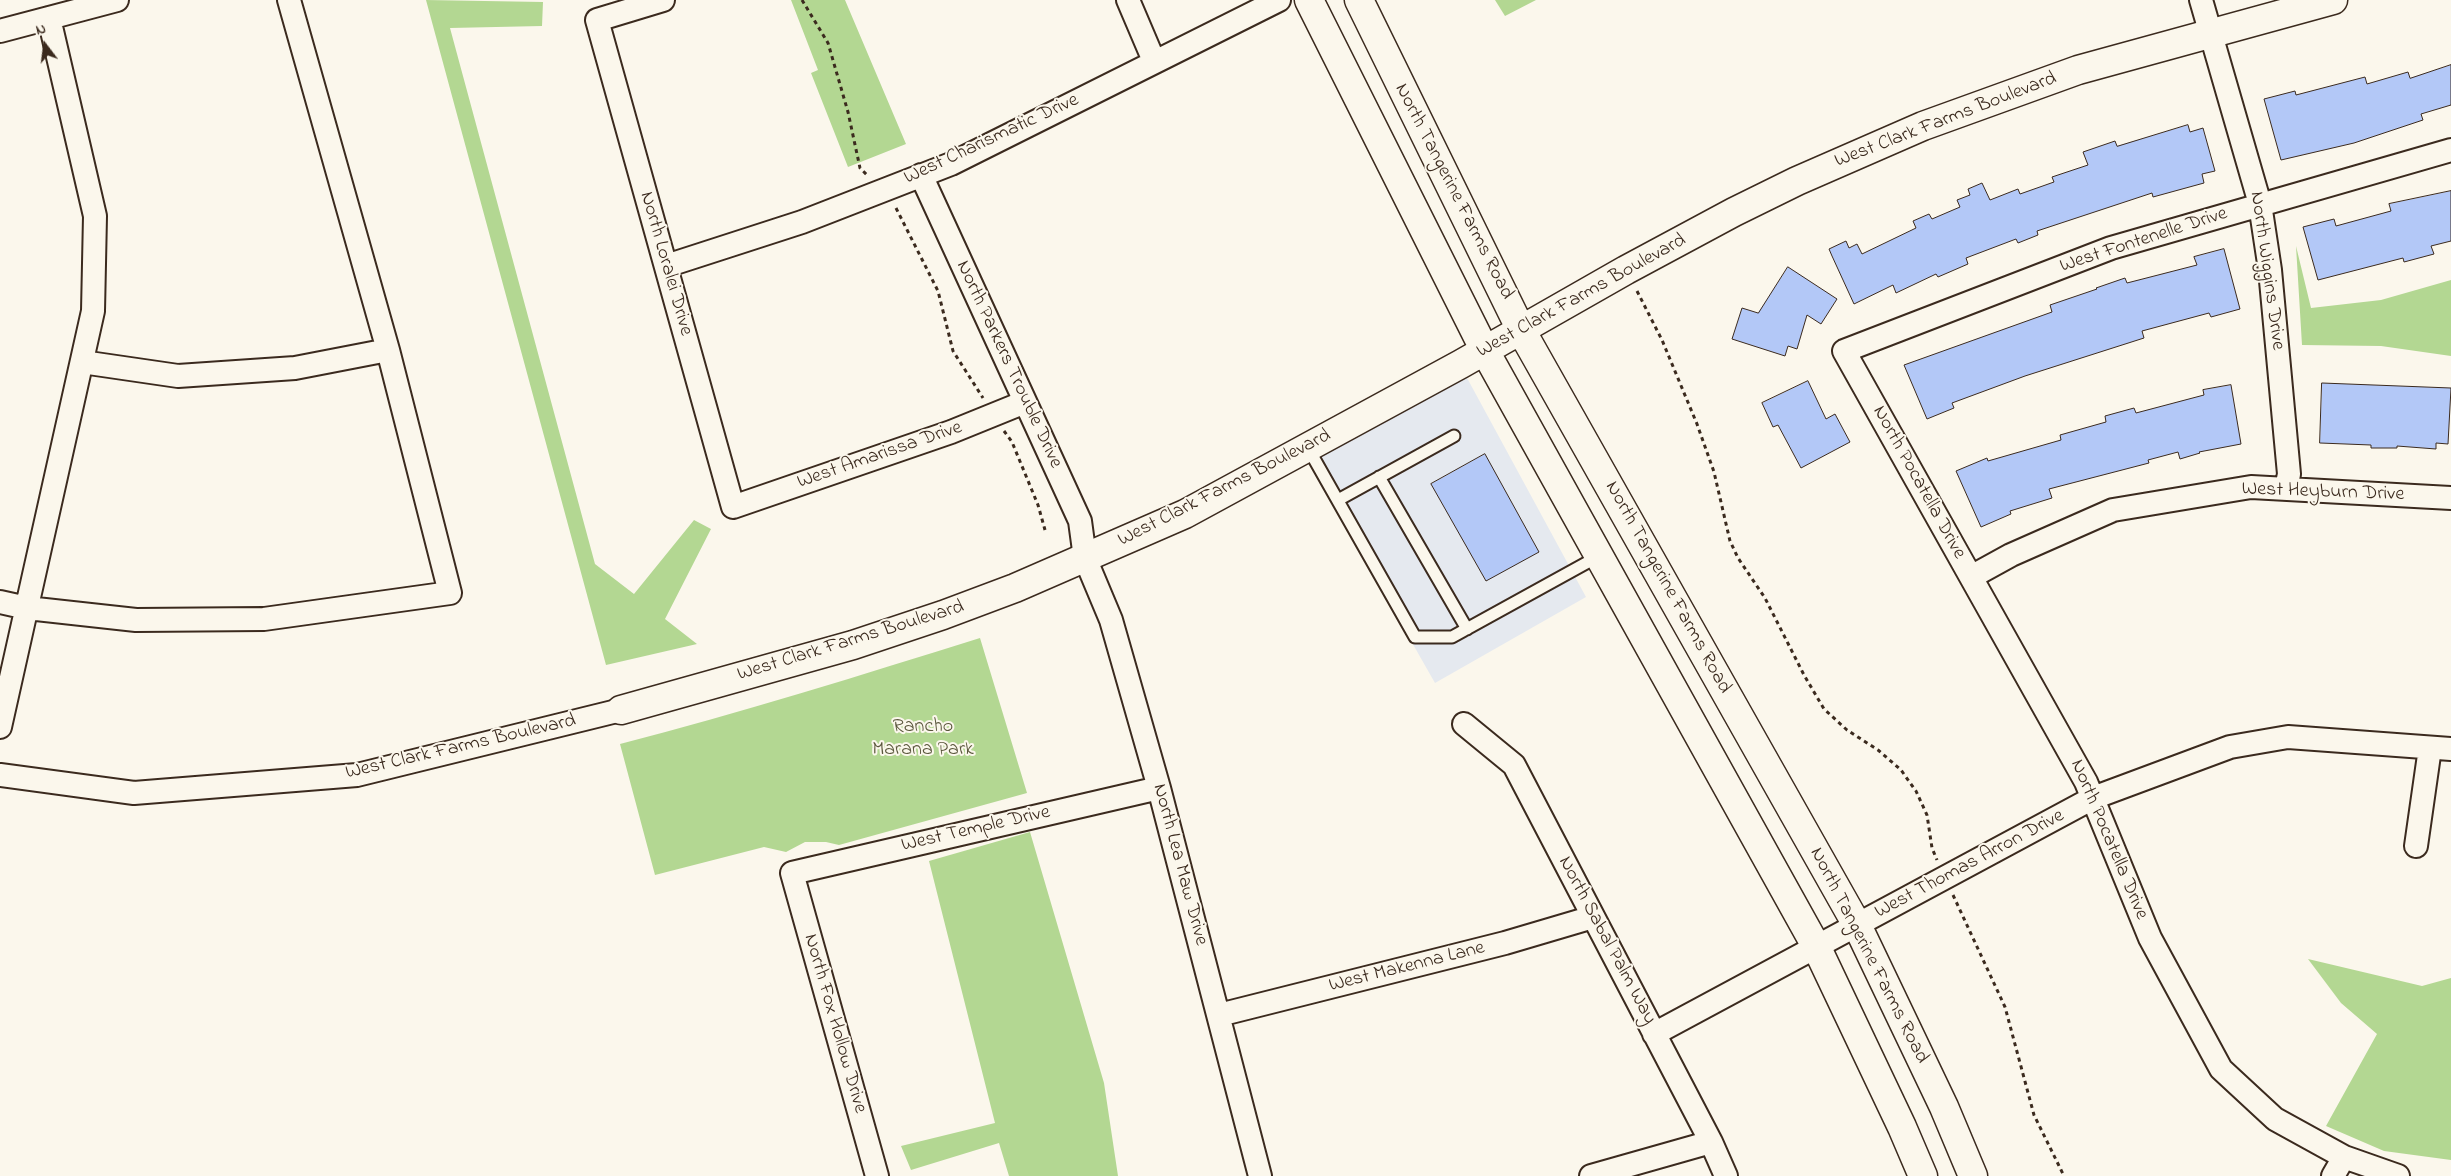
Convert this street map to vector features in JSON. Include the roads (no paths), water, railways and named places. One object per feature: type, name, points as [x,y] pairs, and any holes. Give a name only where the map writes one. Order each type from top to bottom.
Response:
[{"type":"street","points":[[0,31],[117,0]]},
{"type":"street","points":[[0,602],[27,608],[136,620],[264,619],[450,592],[388,350],[289,0]]},
{"type":"street","name":"North Loralei Drive","points":[[663,0],[597,20],[733,507]]},
{"type":"street","points":[[1128,0],[1154,62]]},
{"type":"street","name":"West Charismatic Drive","points":[[666,266],[802,222],[951,164],[1279,0]]},
{"type":"street","name":"North Tangerine Farms Road","points":[[1310,0],[1485,351],[1816,948],[1902,1127],[1923,1176]]},
{"type":"street","name":"North Tangerine Farms Road","points":[[1358,0],[1521,330],[1858,925],[1944,1107],[1973,1176]]},
{"type":"street","name":"North Wiggins Drive","points":[[2201,0],[2260,204],[2270,270],[2289,474],[2286,489]]},
{"type":"street","name":"West Clark Farms Boulevard","points":[[0,775],[134,792],[357,775],[622,710],[900,630],[1015,588],[1185,514],[1485,351],[1626,270],[1773,193],[1923,126],[2078,70],[2332,0]]},
{"type":"street","points":[[0,727],[93,311],[95,216],[49,18]]},
{"type":"street","name":"West Fontenelle Drive","points":[[1844,351],[2111,248],[2451,150]]},
{"type":"street","name":"North Parkers Trouble Drive","points":[[921,175],[1080,521],[1085,558]]},
{"type":"street","points":[[82,362],[178,376],[295,368],[388,350]]},
{"type":"street","name":"North Pocatella Drive","points":[[1844,351],[2086,782],[2150,938],[2221,1069],[2275,1119],[2339,1167],[2398,1176]]},
{"type":"street","name":"West Amarissa Drive","points":[[733,507],[951,432],[1025,402]]},
{"type":"street","name":"West Heyburn Drive","points":[[1971,577],[2011,555],[2113,510],[2251,486],[2451,498]]},
{"type":"street","name":"North Lea Maw Drive","points":[[1085,558],[1110,620],[1159,788],[1260,1176]]},
{"type":"street","name":"North Sabal Palm Way","points":[[1464,724],[1514,765],[1726,1176]]},
{"type":"street","name":"West Thomas Arron Drive","points":[[1654,1034],[2093,798],[2230,747],[2288,737],[2441,749]]},
{"type":"street","points":[[2416,846],[2441,749]]},
{"type":"street","name":"West Temple Drive","points":[[792,873],[1159,788]]},
{"type":"street","name":"North Fox Hollow Drive","points":[[792,873],[877,1176]]},
{"type":"street","name":"West Makenna Lane","points":[[1219,1015],[1505,943],[1593,917]]},
{"type":"street","points":[[1591,1176],[1710,1142]]},
{"type":"lane","points":[[1338,500],[1454,436]]},
{"type":"lane","points":[[1308,448],[1414,638],[1452,637],[1599,556]]},
{"type":"lane","points":[[1379,477],[1467,629]]},
{"type":"park label","name":"Rancho Marana Park","points":[[923,740]]}]
